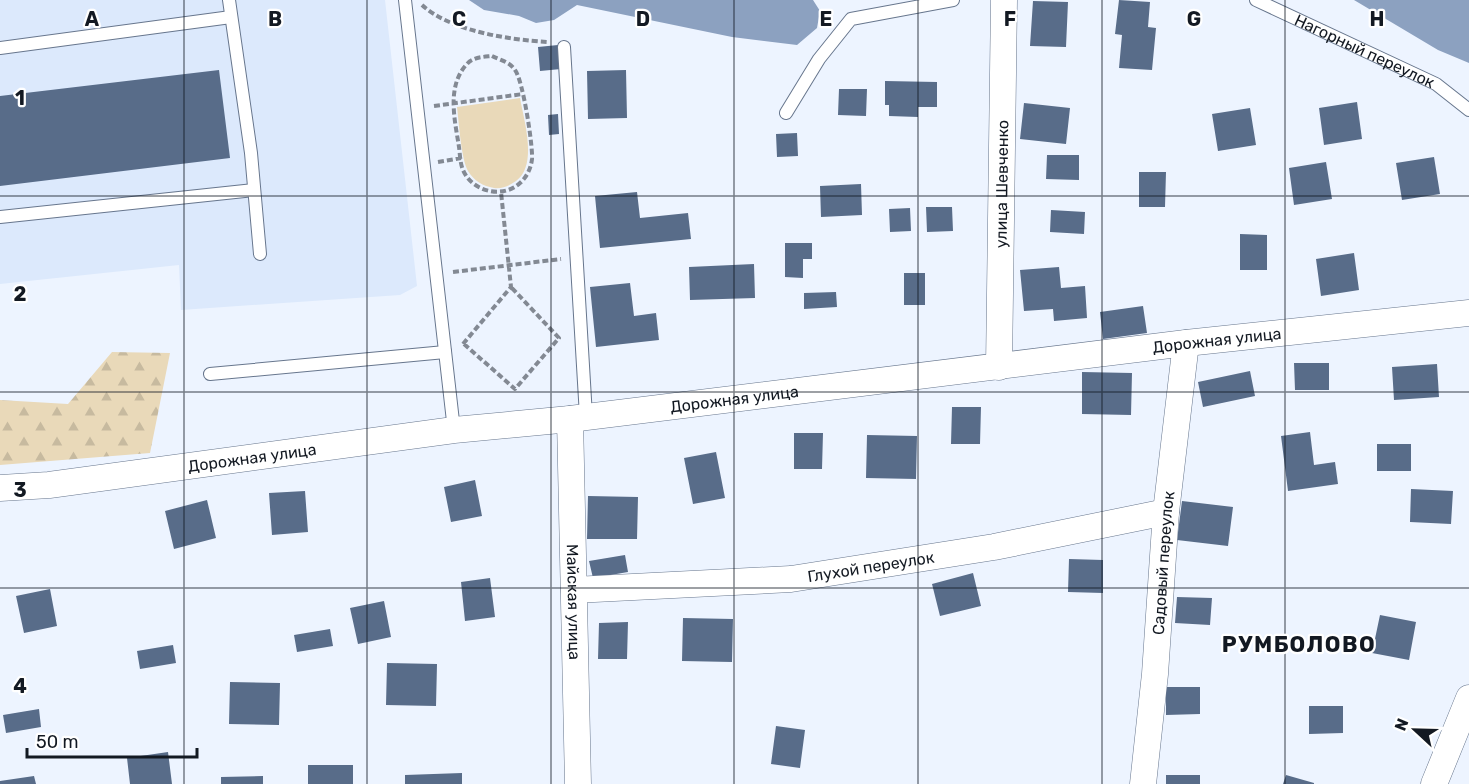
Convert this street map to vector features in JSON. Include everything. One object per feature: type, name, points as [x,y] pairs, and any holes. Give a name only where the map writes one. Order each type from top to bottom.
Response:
[{"type":"street","name":"улица Шевченко","points":[[999,367],[1004,0]]},
{"type":"street","name":"Дорожная улица","points":[[0,488],[50,484],[454,430],[1186,343],[1469,313]]},
{"type":"street","name":"Садовый переулок","points":[[1143,784],[1155,674],[1166,512],[1186,343]]},
{"type":"street","name":"Майская улица","points":[[578,417],[574,590],[579,784]]},
{"type":"street","name":"Глухой переулок","points":[[574,590],[790,579],[994,547],[1166,512]]},
{"type":"street","points":[[1434,784],[1469,698]]},
{"type":"lane","points":[[229,0],[251,153],[260,254]]},
{"type":"lane","points":[[405,0],[450,349],[454,430]]},
{"type":"lane","points":[[786,113],[819,59],[850,19],[953,0]]},
{"type":"lane","name":"Нагорный переулок","points":[[1256,0],[1436,84],[1469,110]]},
{"type":"lane","points":[[0,48],[231,17]]},
{"type":"lane","points":[[564,47],[577,257],[578,417]]},
{"type":"lane","points":[[0,217],[254,190]]},
{"type":"lane","points":[[210,374],[450,349]]},
{"type":"path","points":[[417,0],[427,10],[456,25],[533,41],[557,43],[564,47]]},
{"type":"path","points":[[492,56],[507,62],[516,71],[523,94],[532,156],[530,169],[522,181],[512,189],[501,192],[487,191],[471,180],[463,170],[453,104],[458,77],[467,63],[479,57],[492,56]]},
{"type":"path","points":[[427,107],[523,94]]},
{"type":"path","points":[[433,162],[461,158]]},
{"type":"path","points":[[464,344],[515,389],[559,338],[511,287],[501,192]]},
{"type":"path","points":[[446,273],[577,257]]},
{"type":"path","points":[[450,349],[464,344],[511,287]]},
{"type":"shaded area","points":[[0,0],[385,0],[417,286],[400,295],[181,310],[179,265],[0,284]]},
{"type":"green space","points":[[520,98],[528,142],[528,154],[523,174],[505,187],[486,186],[473,178],[468,171],[462,149],[457,107]]},
{"type":"green space","points":[[112,352],[170,353],[150,453],[0,465],[0,400],[68,404]]},
{"type":"water","points":[[469,0],[813,0],[820,11],[817,28],[797,45],[732,37],[577,5],[554,20],[536,23],[519,16],[484,10]]},
{"type":"water","points":[[1354,0],[1469,0],[1469,63],[1438,50]]},
{"type":"building","points":[[1119,0],[1150,2],[1148,27],[1156,28],[1152,70],[1119,68],[1122,35],[1115,34]]},
{"type":"building","points":[[1033,1],[1068,2],[1066,47],[1030,46]]},
{"type":"building","points":[[558,45],[561,69],[540,71],[538,47]]},
{"type":"building","points":[[219,70],[230,158],[0,186],[0,96]]},
{"type":"building","points":[[626,70],[627,118],[588,119],[587,71]]},
{"type":"building","points":[[885,81],[937,82],[937,107],[918,107],[918,117],[889,116],[889,105],[885,105]]},
{"type":"building","points":[[839,89],[867,89],[866,116],[838,115]]},
{"type":"building","points":[[1357,102],[1362,139],[1324,145],[1319,108]]},
{"type":"building","points":[[1024,103],[1070,108],[1066,144],[1020,139]]},
{"type":"building","points":[[1250,108],[1256,145],[1218,151],[1212,114]]},
{"type":"building","points":[[558,114],[559,134],[549,135],[548,115]]},
{"type":"building","points":[[797,133],[798,156],[777,157],[776,134]]},
{"type":"building","points":[[1047,155],[1079,155],[1079,180],[1046,179]]},
{"type":"building","points":[[1434,157],[1440,194],[1402,200],[1396,163]]},
{"type":"building","points":[[1326,162],[1332,199],[1294,205],[1289,168]]},
{"type":"building","points":[[1139,172],[1166,172],[1165,207],[1139,207]]},
{"type":"building","points":[[861,184],[862,215],[821,217],[820,186]]},
{"type":"building","points":[[637,192],[640,218],[688,213],[691,239],[600,248],[595,196]]},
{"type":"building","points":[[926,207],[952,207],[953,231],[927,232]]},
{"type":"building","points":[[910,208],[911,231],[890,232],[889,209]]},
{"type":"building","points":[[1051,210],[1085,212],[1084,234],[1050,232]]},
{"type":"building","points":[[1240,234],[1267,235],[1267,270],[1240,270]]},
{"type":"building","points":[[785,243],[812,243],[812,259],[803,259],[803,278],[785,277]]},
{"type":"building","points":[[1354,253],[1359,290],[1321,296],[1316,259]]},
{"type":"building","points":[[754,264],[755,298],[690,300],[689,267]]},
{"type":"building","points":[[1059,267],[1061,288],[1085,286],[1087,318],[1054,321],[1053,309],[1024,311],[1020,270]]},
{"type":"building","points":[[904,273],[925,273],[925,305],[904,305]]},
{"type":"building","points":[[630,283],[634,316],[656,313],[659,340],[596,347],[590,287]]},
{"type":"building","points":[[836,292],[837,307],[804,309],[804,293]]},
{"type":"building","points":[[1143,306],[1147,333],[1103,339],[1100,312]]},
{"type":"building","points":[[1294,363],[1329,363],[1329,390],[1295,390]]},
{"type":"building","points":[[1437,364],[1439,397],[1394,400],[1392,367]]},
{"type":"building","points":[[1250,371],[1255,396],[1203,407],[1198,382]]},
{"type":"building","points":[[1082,372],[1132,373],[1131,415],[1082,414]]},
{"type":"building","points":[[952,407],[981,407],[980,444],[951,444]]},
{"type":"building","points":[[1310,432],[1314,465],[1335,462],[1338,484],[1288,491],[1281,436]]},
{"type":"building","points":[[794,433],[823,433],[822,469],[794,469]]},
{"type":"building","points":[[867,435],[917,436],[916,479],[866,478]]},
{"type":"building","points":[[1377,444],[1411,444],[1411,471],[1377,471]]},
{"type":"building","points":[[716,452],[725,498],[693,504],[684,458]]},
{"type":"building","points":[[475,480],[482,516],[451,522],[444,487]]},
{"type":"building","points":[[1411,489],[1453,491],[1451,524],[1410,522]]},
{"type":"building","points":[[305,491],[308,532],[272,535],[269,493]]},
{"type":"building","points":[[588,496],[638,497],[637,539],[587,539]]},
{"type":"building","points":[[207,500],[216,538],[174,549],[165,511]]},
{"type":"building","points":[[1182,501],[1233,507],[1228,546],[1177,540]]},
{"type":"building","points":[[625,555],[628,572],[593,578],[589,561]]},
{"type":"building","points":[[1069,559],[1103,560],[1103,593],[1068,592]]},
{"type":"building","points":[[973,573],[981,606],[940,616],[932,584]]},
{"type":"building","points":[[490,578],[495,617],[465,621],[461,582]]},
{"type":"building","points":[[50,589],[57,626],[24,633],[16,596]]},
{"type":"building","points":[[1177,597],[1212,598],[1210,625],[1175,623]]},
{"type":"building","points":[[384,601],[391,637],[358,644],[350,608]]},
{"type":"building","points":[[1380,615],[1416,622],[1409,660],[1372,653]]},
{"type":"building","points":[[683,618],[733,619],[732,662],[682,661]]},
{"type":"building","points":[[628,622],[627,659],[598,659],[599,623]]},
{"type":"building","points":[[330,629],[333,646],[297,652],[294,635]]},
{"type":"building","points":[[173,645],[176,663],[140,669],[137,651]]},
{"type":"building","points":[[387,663],[437,664],[436,706],[386,705]]},
{"type":"building","points":[[230,682],[280,683],[279,725],[229,724]]},
{"type":"building","points":[[1166,687],[1200,687],[1200,714],[1166,715]]},
{"type":"building","points":[[1309,706],[1343,706],[1343,733],[1309,734]]},
{"type":"building","points":[[39,709],[41,727],[6,733],[3,715]]},
{"type":"building","points":[[776,726],[805,730],[800,768],[771,764]]},
{"type":"building","points":[[168,752],[172,784],[130,784],[127,758]]},
{"type":"building","points":[[308,765],[353,765],[353,784],[308,784]]},
{"type":"building","points":[[462,773],[462,784],[405,784],[405,775]]},
{"type":"building","points":[[1166,775],[1200,775],[1200,784],[1166,784]]},
{"type":"building","points":[[1286,775],[1314,783],[1314,784],[1283,784]]},
{"type":"building","points":[[34,776],[36,784],[0,784],[0,781]]},
{"type":"building","points":[[263,776],[263,784],[221,784],[221,777]]},
{"type":"district","name":"РУМБОЛОВО","points":[[1299,644]]}]
